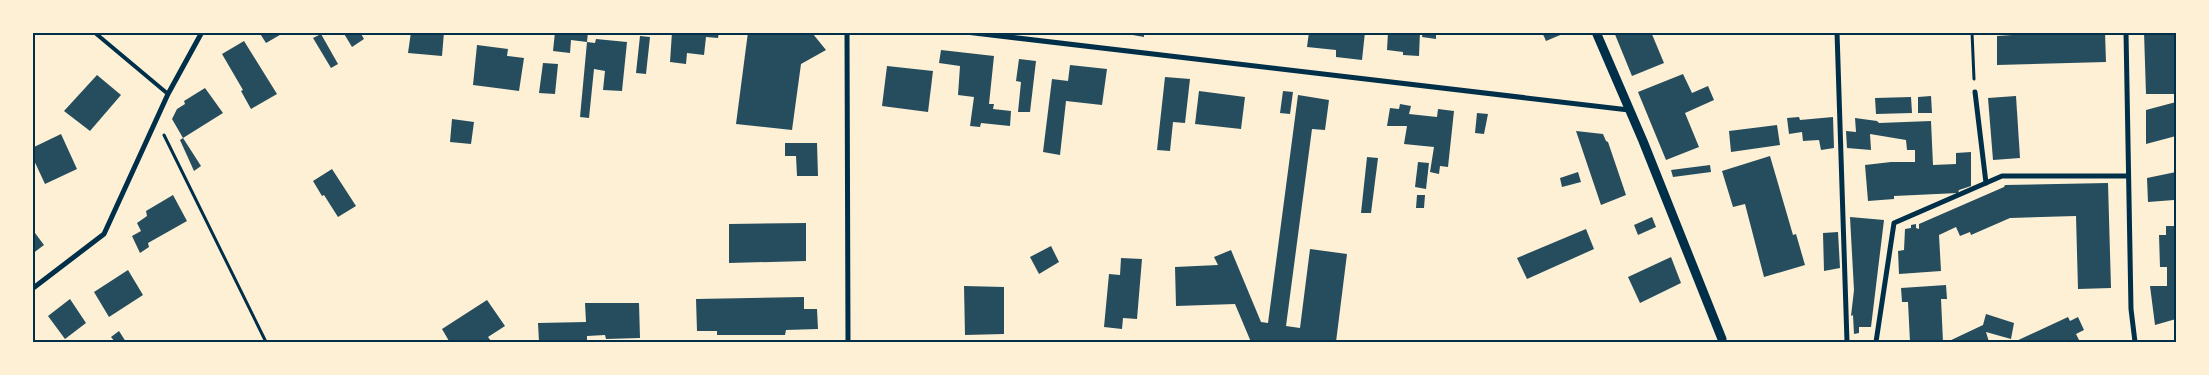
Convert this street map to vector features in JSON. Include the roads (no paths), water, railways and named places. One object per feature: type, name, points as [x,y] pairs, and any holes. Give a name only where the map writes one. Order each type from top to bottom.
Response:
[{"type":"street","points":[[32,289],[104,234],[168,94],[202,32]]},
{"type":"street","points":[[847,32],[848,342]]},
{"type":"street","points":[[966,32],[1629,110]]},
{"type":"street","points":[[1596,32],[1722,341]]},
{"type":"street","points":[[1837,32],[1847,342]]},
{"type":"street","points":[[2126,32],[2130,309],[2136,342]]},
{"type":"street","points":[[1975,92],[1986,183]]},
{"type":"street","points":[[1876,342],[1894,223],[2002,176],[2128,176]]},
{"type":"lane","points":[[94,32],[168,94]]}]
